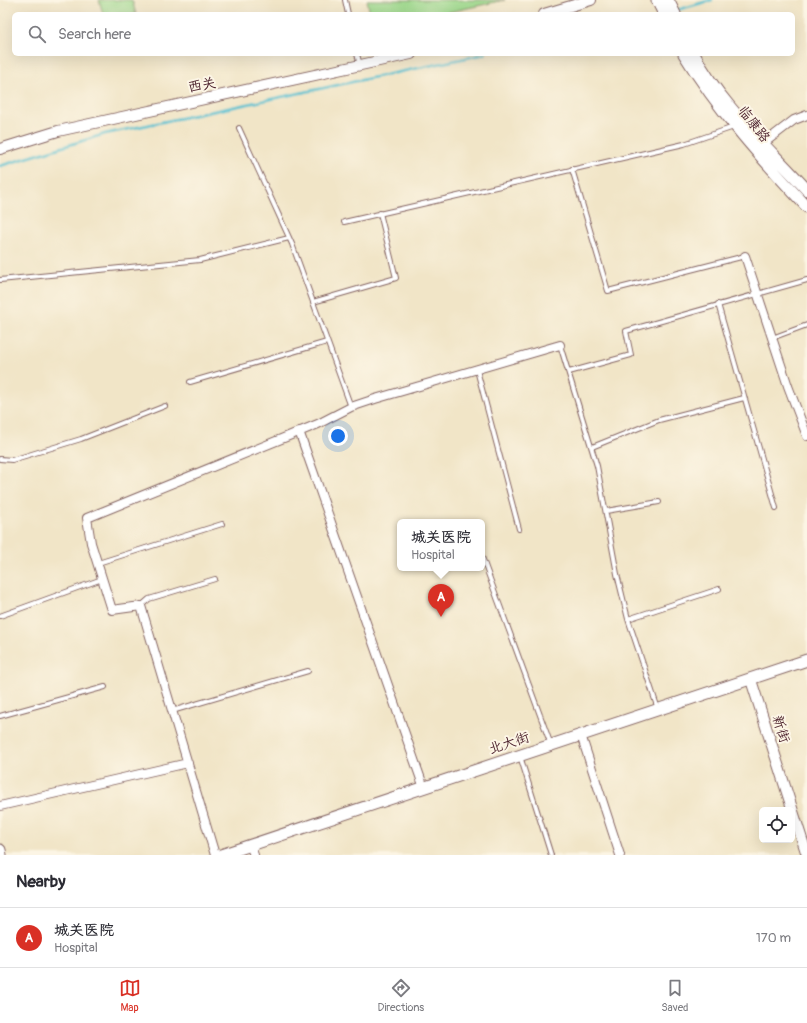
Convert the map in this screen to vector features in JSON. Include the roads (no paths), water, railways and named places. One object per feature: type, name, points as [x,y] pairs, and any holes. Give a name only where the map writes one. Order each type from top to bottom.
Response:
[{"type":"main road","points":[[657,0],[663,12]]},
{"type":"main road","points":[[668,0],[674,12]]},
{"type":"main road","name":"临康路","points":[[685,56],[698,78],[756,152],[807,206]]},
{"type":"main road","name":"临康路","points":[[695,56],[716,90],[807,190]]},
{"type":"main road","name":"北大街","points":[[221,855],[252,850],[424,788],[659,709],[751,680],[807,660]]},
{"type":"main road","points":[[0,850],[1,855]]},
{"type":"street","points":[[551,12],[591,0]]},
{"type":"street","name":"西关","points":[[0,149],[73,128],[402,56]]},
{"type":"street","points":[[764,143],[794,120],[807,115]]},
{"type":"street","points":[[745,256],[807,436]]},
{"type":"street","points":[[215,855],[141,606],[112,610],[91,543],[87,518],[299,431],[351,407],[560,345]]},
{"type":"street","points":[[299,431],[424,788]]},
{"type":"street","name":"新街","points":[[751,680],[804,833],[807,855]]},
{"type":"street","points":[[581,735],[620,855]]},
{"type":"street","points":[[0,806],[188,763]]},
{"type":"lane","points":[[345,0],[348,12]]},
{"type":"lane","points":[[358,56],[360,66]]},
{"type":"lane","points":[[344,222],[684,144],[736,126]]},
{"type":"lane","points":[[239,128],[290,238],[351,407]]},
{"type":"lane","points":[[572,169],[608,291],[745,256]]},
{"type":"lane","points":[[313,302],[396,278],[380,213]]},
{"type":"lane","points":[[0,280],[200,260],[290,238]]},
{"type":"lane","points":[[569,372],[631,355],[626,332],[718,304],[758,295],[807,280]]},
{"type":"lane","points":[[718,304],[776,508]]},
{"type":"lane","points":[[772,338],[807,325]]},
{"type":"lane","points":[[190,382],[327,342]]},
{"type":"lane","points":[[560,345],[592,447],[628,619],[659,709]]},
{"type":"lane","points":[[477,369],[519,529]]},
{"type":"lane","points":[[592,447],[659,420],[744,398]]},
{"type":"lane","points":[[0,459],[12,460],[81,439],[165,406]]},
{"type":"lane","points":[[606,511],[659,502]]},
{"type":"lane","points":[[98,563],[222,524]]},
{"type":"lane","points":[[485,565],[551,745]]},
{"type":"lane","points":[[0,616],[102,579]]},
{"type":"lane","points":[[141,606],[149,600],[215,579]]},
{"type":"lane","points":[[628,619],[719,589]]},
{"type":"lane","points":[[172,711],[308,671]]},
{"type":"lane","points":[[0,716],[105,687]]},
{"type":"lane","points":[[520,756],[550,855]]},
{"type":"waterway","points":[[677,10],[712,0]]},
{"type":"waterway","points":[[0,166],[105,134],[476,56]]},
{"type":"place","name":"城关医院","points":[[441,617]]}]
